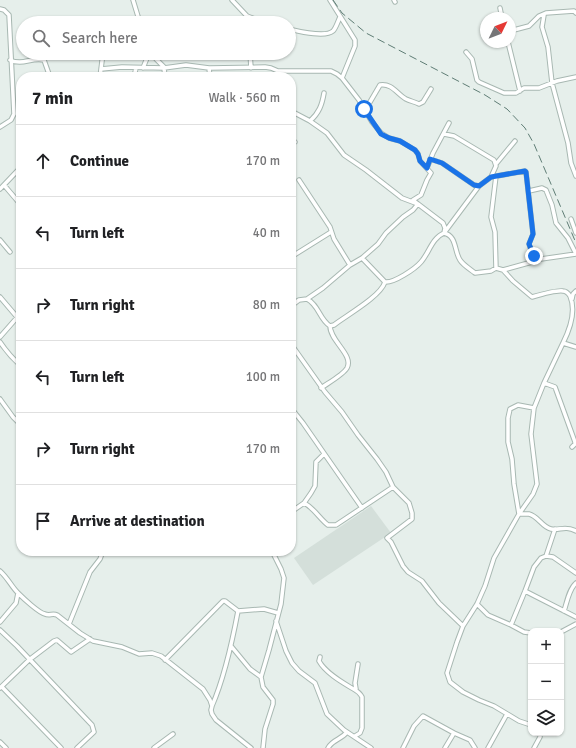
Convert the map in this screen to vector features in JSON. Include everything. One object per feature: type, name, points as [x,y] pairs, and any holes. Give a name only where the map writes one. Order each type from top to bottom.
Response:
[{"type":"street","points":[[133,0],[138,16]]},
{"type":"street","points":[[232,0],[247,16]]},
{"type":"street","points":[[330,0],[355,40],[355,46],[342,78]]},
{"type":"street","points":[[0,8],[9,15],[10,60],[14,114],[11,120],[0,127]]},
{"type":"street","points":[[500,8],[501,12]]},
{"type":"street","points":[[516,30],[530,26],[539,16],[546,13],[574,11],[576,13]]},
{"type":"street","points":[[544,14],[542,27],[548,47],[552,83],[568,143],[571,163],[576,176]]},
{"type":"street","points":[[296,31],[304,33],[328,34],[334,31],[340,17]]},
{"type":"street","points":[[509,48],[520,91]]},
{"type":"street","points":[[466,52],[472,58],[477,80],[481,84],[504,93],[516,93],[524,88],[539,88],[576,77]]},
{"type":"street","points":[[10,60],[17,63],[34,60]]},
{"type":"street","points":[[44,60],[48,72]]},
{"type":"street","points":[[101,72],[102,60]]},
{"type":"street","points":[[143,68],[147,60]]},
{"type":"street","points":[[157,60],[164,68],[164,72]]},
{"type":"street","points":[[250,60],[251,68]]},
{"type":"street","points":[[101,69],[122,67],[164,68],[193,65],[208,68],[272,68],[278,71],[331,71],[342,78],[359,100],[381,134],[400,141],[415,150],[418,154],[420,161],[431,174],[422,193],[413,200],[443,223],[445,228],[444,233]]},
{"type":"street","points":[[135,72],[136,68]]},
{"type":"street","points":[[208,68],[209,72]]},
{"type":"street","points":[[364,109],[380,85],[386,85],[394,88],[404,98],[419,104],[423,102],[431,89]]},
{"type":"street","points":[[310,121],[316,116],[322,105],[324,93]]},
{"type":"street","points":[[296,114],[327,133],[344,155],[402,198],[418,204]]},
{"type":"street","points":[[427,168],[430,159],[450,123]]},
{"type":"street","points":[[444,134],[454,136],[494,160],[496,164]]},
{"type":"street","points":[[491,177],[496,164],[515,141]]},
{"type":"street","points":[[430,159],[442,163],[474,185],[479,186]]},
{"type":"street","points":[[385,282],[394,281],[416,267],[421,262],[431,246],[438,237],[444,233],[479,186],[491,177],[525,171],[528,175],[529,208],[533,234],[529,244],[534,260]]},
{"type":"street","points":[[0,189],[16,172]]},
{"type":"street","points":[[496,176],[491,217],[494,232],[496,268]]},
{"type":"street","points":[[299,180],[327,222],[334,239],[350,265]]},
{"type":"street","points":[[4,185],[16,199]]},
{"type":"street","points":[[444,233],[448,234],[453,240],[460,260],[475,273],[491,271],[496,268],[503,270],[532,262],[534,260],[576,254],[568,238],[556,223],[552,205],[546,190],[542,188],[529,191]]},
{"type":"street","points":[[296,302],[307,299],[323,288],[350,265],[362,258],[378,244],[386,233],[418,204]]},
{"type":"street","points":[[571,220],[576,233]]},
{"type":"street","points":[[296,254],[331,232]]},
{"type":"street","points":[[0,240],[10,252]]},
{"type":"street","points":[[362,258],[385,282]]},
{"type":"street","points":[[503,270],[513,281],[532,297],[562,290],[568,293],[572,299],[574,311],[571,326],[534,408],[531,434],[537,484],[533,494],[519,514],[494,558],[485,586],[457,642],[447,673],[450,682],[463,692],[528,724]]},
{"type":"street","points":[[330,326],[334,325],[377,294],[383,288],[385,282]]},
{"type":"street","points":[[572,299],[573,294],[576,291]]},
{"type":"street","points":[[0,297],[16,316]]},
{"type":"street","points":[[307,299],[316,306],[322,319],[330,326],[332,335],[348,360],[345,370],[321,388]]},
{"type":"street","points":[[0,337],[16,318]]},
{"type":"street","points":[[0,342],[10,354],[11,358],[16,362]]},
{"type":"street","points":[[563,343],[576,347]]},
{"type":"street","points":[[296,355],[321,388],[342,412],[377,459],[386,472],[393,487],[409,503],[412,519],[387,538],[398,554],[403,566],[408,572],[422,581],[439,603],[464,626]]},
{"type":"street","points":[[544,383],[555,387],[575,442],[572,447]]},
{"type":"street","points":[[0,399],[16,420]]},
{"type":"street","points":[[519,514],[512,459],[508,442],[508,418],[510,410],[518,405],[534,408]]},
{"type":"street","points":[[296,415],[362,508]]},
{"type":"street","points":[[296,509],[304,503],[311,494],[315,486],[316,462],[324,454]]},
{"type":"street","points":[[304,503],[308,505],[328,526],[336,525],[393,487]]},
{"type":"street","points":[[519,514],[529,514],[548,528],[566,528],[575,530]]},
{"type":"street","points":[[546,556],[555,529]]},
{"type":"street","points":[[69,624],[90,572],[101,556]]},
{"type":"street","points":[[263,748],[265,730],[273,700],[263,687],[261,677],[278,613],[284,578],[274,556]]},
{"type":"street","points":[[511,625],[534,567],[541,558],[546,556],[553,557],[576,573]]},
{"type":"street","points":[[0,571],[11,582],[18,593],[41,612],[45,615],[58,615],[90,639],[98,643],[122,647],[139,654],[157,654],[203,689],[212,706]]},
{"type":"street","points":[[564,611],[573,585],[576,583]]},
{"type":"street","points":[[525,591],[576,617]]},
{"type":"street","points":[[0,622],[16,603],[18,593]]},
{"type":"street","points":[[165,660],[221,602],[225,601],[238,611],[264,609],[278,613]]},
{"type":"street","points":[[477,604],[488,615],[528,633]]},
{"type":"street","points":[[238,611],[231,646],[218,694],[211,710],[212,714],[221,725],[251,748]]},
{"type":"street","points":[[276,621],[286,652],[292,663],[299,671],[315,683],[328,714],[347,732],[355,736],[370,748]]},
{"type":"street","points":[[564,630],[576,624]]},
{"type":"street","points":[[1,632],[17,646],[92,725],[94,732],[77,748]]},
{"type":"street","points":[[61,748],[1,688],[29,660],[54,641],[57,640],[61,642],[71,652],[90,639]]},
{"type":"street","points":[[231,646],[250,668],[261,677]]},
{"type":"street","points":[[320,657],[319,661],[322,666],[341,681],[356,689],[362,697],[363,718],[361,730],[355,736]]},
{"type":"street","points":[[356,689],[355,683],[358,664]]},
{"type":"street","points":[[488,748],[507,714]]},
{"type":"street","points":[[403,748],[414,726],[423,716],[470,740],[475,748]]},
{"type":"street","points":[[328,748],[332,741],[341,738],[347,732]]},
{"type":"street","points":[[445,748],[454,733]]},
{"type":"street","points":[[154,748],[173,734]]},
{"type":"street","points":[[534,748],[540,736]]},
{"type":"street","points":[[0,742],[6,748]]},
{"type":"shaded area","points":[[371,506],[391,533],[313,585],[294,558]]},
{"type":"railway","points":[[333,0],[342,13],[366,33],[485,95],[507,109],[525,128],[534,144],[576,243]]},
{"type":"route","points":[[364,109],[381,134],[410,146],[415,150],[420,161],[427,168],[430,159],[442,163],[474,185],[479,186],[491,177],[525,171],[528,175],[529,208],[533,234],[529,244],[534,256]]}]
